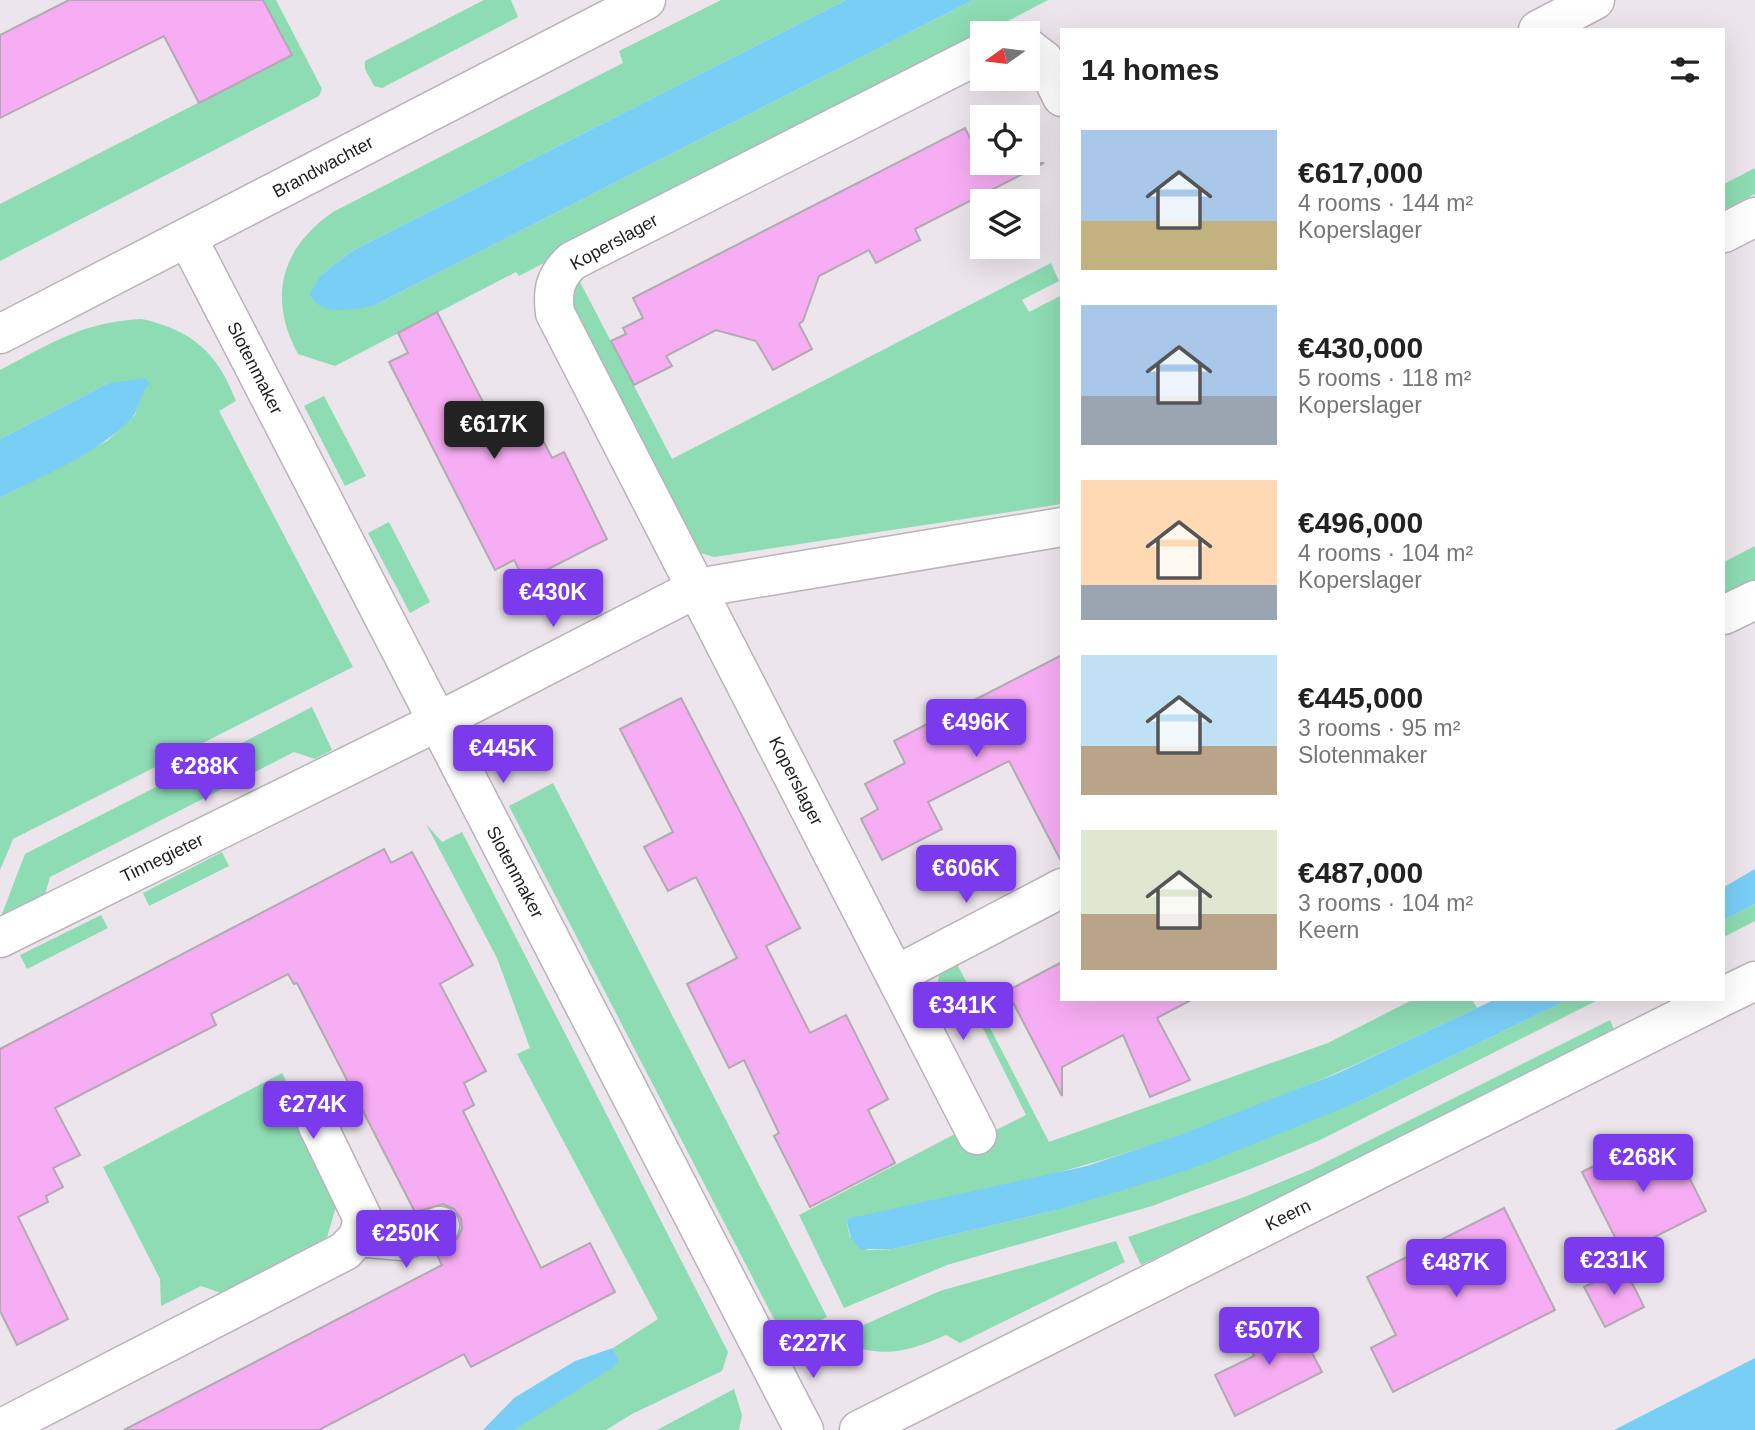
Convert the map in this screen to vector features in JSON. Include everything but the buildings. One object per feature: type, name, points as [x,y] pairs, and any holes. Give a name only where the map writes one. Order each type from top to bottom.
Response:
[{"type":"street","name":"Brandwachter","points":[[0,334],[646,0]]},
{"type":"street","points":[[1542,28],[1595,0]]},
{"type":"street","points":[[1040,57],[1060,93]]},
{"type":"street","name":"Koperslager","points":[[970,59],[572,261],[556,279],[552,295],[555,313],[978,1135]]},
{"type":"street","points":[[1725,232],[1755,217]]},
{"type":"street","name":"Slotenmaker","points":[[188,239],[804,1430]]},
{"type":"street","points":[[437,722],[696,588],[1060,527]]},
{"type":"street","points":[[1725,615],[1755,600]]},
{"type":"street","name":"Tinnegieter","points":[[0,938],[437,722]]},
{"type":"street","points":[[896,975],[1060,889]]},
{"type":"street","points":[[1725,996],[1755,981]]},
{"type":"street","name":"Keern","points":[[859,1430],[1714,1001]]},
{"type":"street","points":[[0,1429],[345,1251],[358,1237],[363,1219],[317,1124]]},
{"type":"street","points":[[358,1237],[402,1241],[440,1226]]},
{"type":"green space","points":[[263,0],[276,0],[322,89],[319,96],[0,261],[0,204],[292,55]]},
{"type":"green space","points":[[484,0],[511,0],[518,17],[382,88],[374,86],[365,69],[365,61]]},
{"type":"green space","points":[[721,0],[846,0],[352,251],[321,275],[375,305],[973,0],[1048,0],[1008,21],[970,21],[970,41],[519,276],[516,272],[335,366],[298,354],[283,313],[284,276],[291,258],[315,226],[333,212],[623,63],[619,51]]},
{"type":"green space","points":[[1755,168],[1755,194],[1725,209],[1725,183]]},
{"type":"green space","points":[[1051,263],[1059,281],[1022,300],[1029,312],[1060,296],[1060,504],[714,557],[701,553],[572,307],[573,286],[579,280],[672,459]]},
{"type":"green space","points":[[142,319],[189,337],[201,346],[220,369],[236,401],[219,411],[353,667],[13,839],[0,870],[0,498],[107,441],[135,415],[143,390],[109,383],[0,439],[0,370],[84,329]]},
{"type":"green space","points":[[324,396],[366,476],[345,486],[304,406]]},
{"type":"green space","points":[[389,522],[430,602],[410,613],[368,533]]},
{"type":"green space","points":[[1755,546],[1755,580],[1725,595],[1725,561]]},
{"type":"green space","points":[[312,707],[332,750],[315,759],[294,752],[50,877],[44,898],[0,919],[25,854]]},
{"type":"green space","points":[[553,783],[827,1317],[797,1332],[785,1328],[774,1319],[509,806]]},
{"type":"green space","points":[[426,824],[442,842],[462,832],[728,1352],[722,1371],[632,1414],[606,1430],[515,1430],[619,1360],[613,1348],[658,1319],[517,1054],[530,1048],[497,958]]},
{"type":"green space","points":[[222,852],[229,866],[149,906],[143,893]]},
{"type":"green space","points":[[1755,904],[1755,921],[1725,936],[1725,919]]},
{"type":"green space","points":[[101,915],[108,928],[27,969],[20,955]]},
{"type":"green space","points":[[956,962],[1049,1142],[1328,1043],[1410,1001],[1473,1001],[1477,1008],[1290,1093],[1175,1137],[1012,1184],[846,1219],[850,1237],[868,1250],[893,1249],[1057,1210],[1358,1102],[1565,1001],[1596,1001],[1320,1140],[1253,1168],[1152,1206],[947,1265],[844,1308],[799,1215],[957,1133],[964,1146],[1026,1115],[964,990],[933,1005],[939,976]]},
{"type":"green space","points":[[1610,1020],[1614,1030],[1275,1201],[1141,1265],[1128,1237],[1242,1198],[1312,1169]]},
{"type":"green space","points":[[282,1073],[303,1114],[337,1203],[326,1241],[224,1294],[201,1286],[161,1306],[160,1279],[103,1167]]},
{"type":"green space","points":[[1116,1241],[1125,1262],[960,1343],[946,1335],[916,1347],[890,1352],[863,1349],[832,1339],[940,1291]]},
{"type":"green space","points":[[734,1389],[742,1415],[739,1430],[657,1430]]},
{"type":"water","points":[[846,0],[973,0],[375,305],[338,310],[320,306],[314,301],[310,293],[321,275],[352,251]]},
{"type":"water","points":[[146,378],[149,384],[135,414],[118,431],[69,463],[0,498],[0,439],[109,383]]},
{"type":"water","points":[[1755,869],[1755,904],[1725,919],[1725,886]]},
{"type":"water","points":[[1492,1001],[1565,1001],[1358,1102],[1188,1170],[1057,1210],[893,1249],[860,1249],[851,1238],[846,1219],[1087,1166],[1177,1136],[1336,1074]]},
{"type":"water","points":[[613,1348],[619,1360],[613,1367],[515,1430],[483,1430],[514,1398],[575,1361]]},
{"type":"water","points":[[1755,1358],[1755,1430],[1614,1430]]}]
